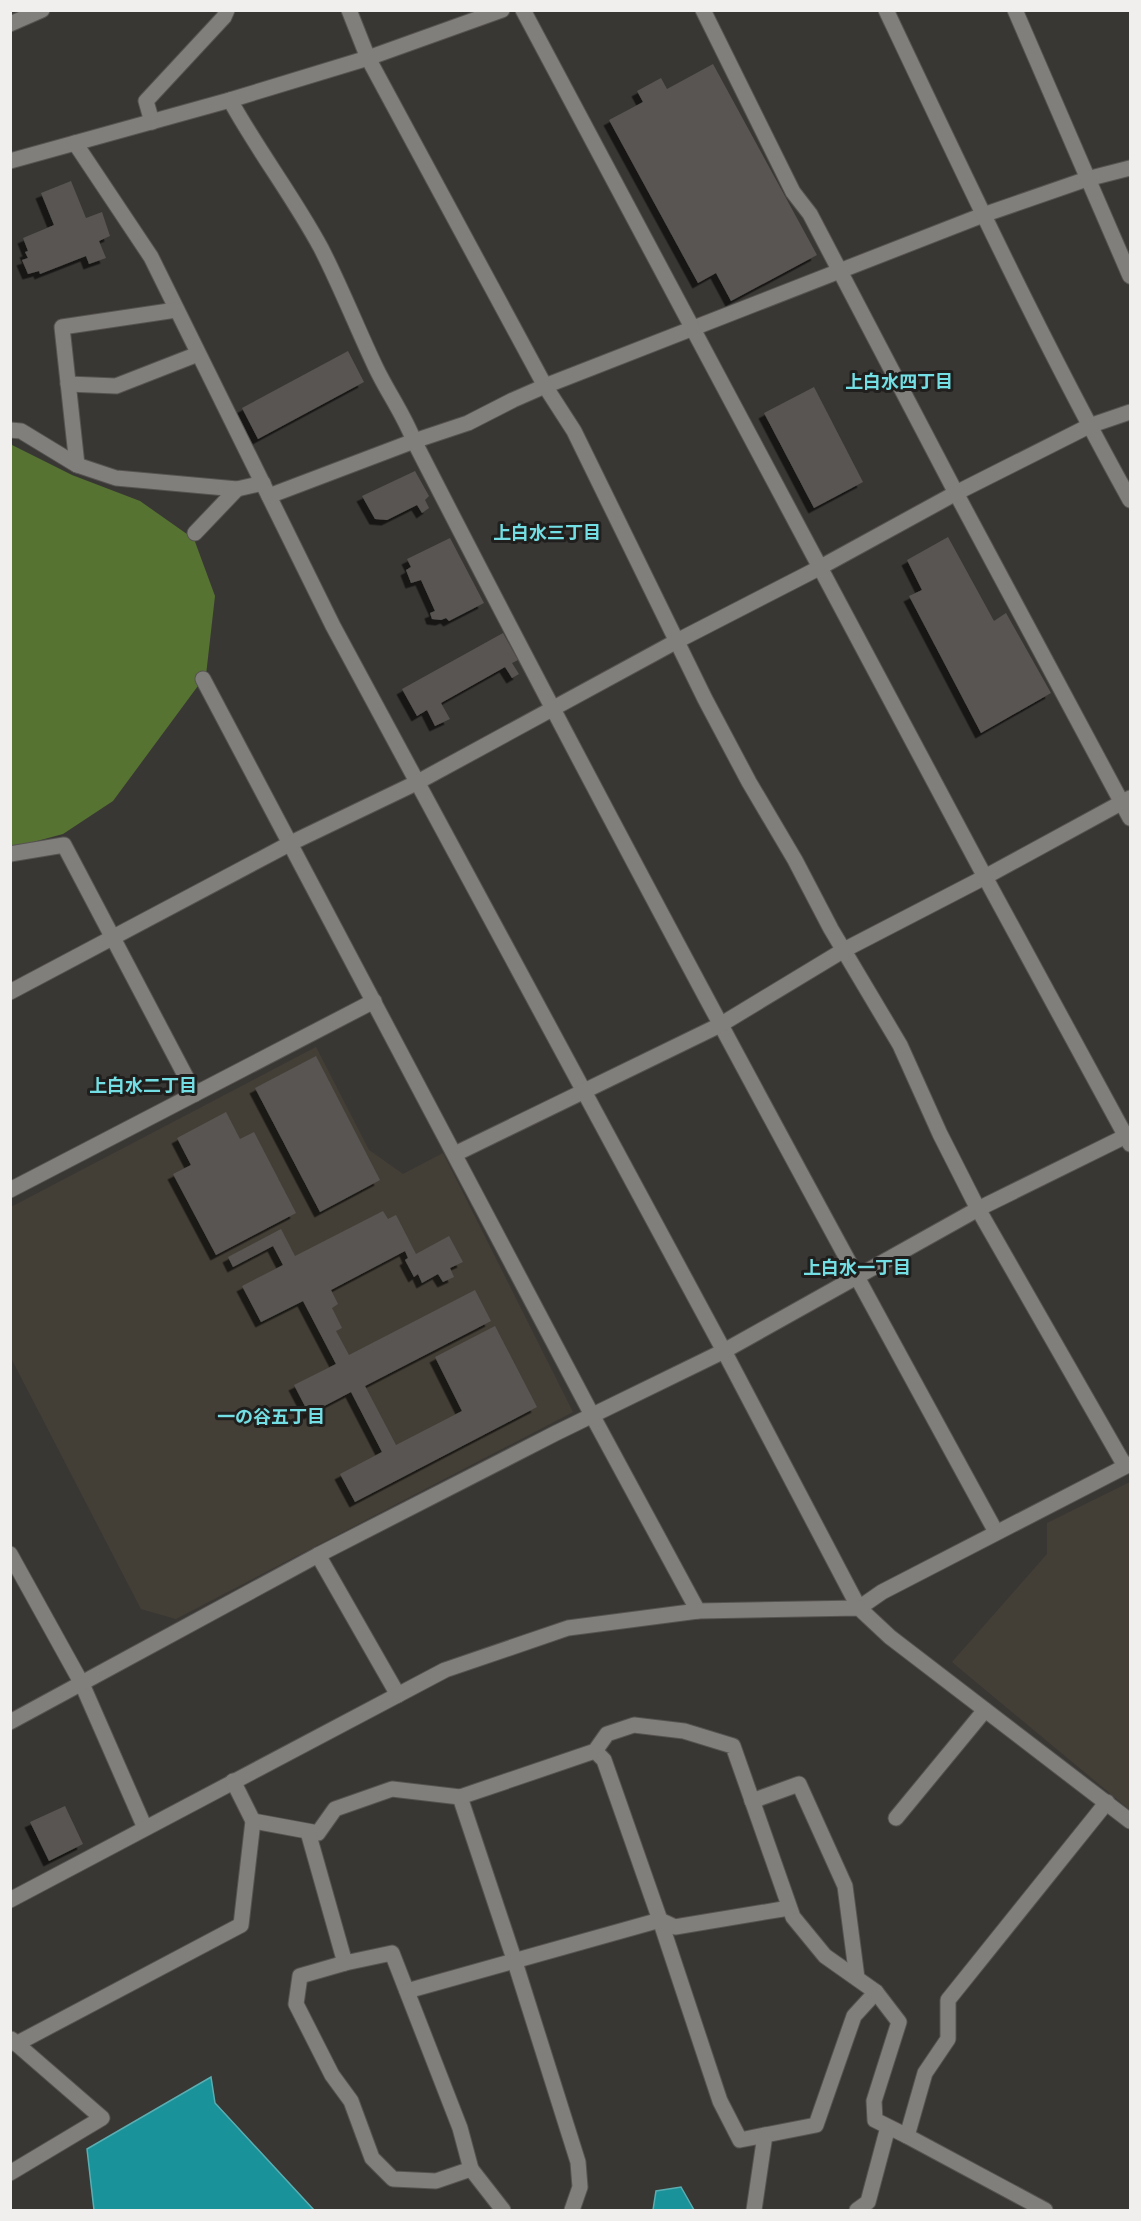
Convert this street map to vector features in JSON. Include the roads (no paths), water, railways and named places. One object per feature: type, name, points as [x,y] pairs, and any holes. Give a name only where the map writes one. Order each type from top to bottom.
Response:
[{"type":"street","points":[[10,24],[42,10]]},
{"type":"street","points":[[152,122],[146,101],[224,17],[227,10]]},
{"type":"street","points":[[10,1900],[445,1670],[568,1628],[698,1611],[859,1608],[882,1592],[1128,1465],[978,1209],[940,1134],[900,1045],[749,782],[574,432],[545,386],[368,58],[349,10]]},
{"type":"street","points":[[10,161],[230,100],[368,58],[502,10]]},
{"type":"street","points":[[10,1722],[318,1555],[592,1415],[724,1351],[978,1209],[1129,1138],[985,877],[523,10]]},
{"type":"street","points":[[703,10],[793,192],[810,214],[956,493],[1126,800],[1131,818]]},
{"type":"street","points":[[886,10],[983,215],[1089,426],[1131,500]]},
{"type":"street","points":[[1015,10],[1131,276]]},
{"type":"street","points":[[230,100],[252,141],[283,182],[321,248],[376,369],[405,419],[414,441],[552,710],[720,1025],[996,1532]]},
{"type":"street","points":[[75,143],[151,257],[333,626],[724,1351],[859,1608],[890,1637],[1131,1821]]},
{"type":"street","points":[[10,430],[21,431],[77,465],[116,478],[266,490],[468,423],[545,386],[983,215],[1087,179],[1131,168]]},
{"type":"street","points":[[77,465],[62,327],[176,310]]},
{"type":"street","points":[[68,384],[116,386],[198,354]]},
{"type":"street","points":[[10,992],[291,843],[416,783],[956,493],[1089,426],[1131,412]]},
{"type":"street","points":[[195,534],[237,489]]},
{"type":"street","points":[[203,679],[698,1611]]},
{"type":"street","points":[[455,1154],[582,1090],[720,1025],[844,950],[1126,800]]},
{"type":"street","points":[[10,854],[64,845],[195,1094]]},
{"type":"street","points":[[10,1190],[374,1001]]},
{"type":"street","points":[[10,1554],[82,1684],[145,1828]]},
{"type":"street","points":[[318,1555],[398,1695]]},
{"type":"street","points":[[897,1818],[985,1710]]},
{"type":"street","points":[[253,1821],[318,1833],[335,1809],[392,1789],[460,1797],[595,1751],[607,1734],[633,1725],[684,1731],[733,1746],[793,1917],[825,1956],[876,1992],[899,2022],[874,2101],[875,2120],[1044,2211]]},
{"type":"street","points":[[595,1751],[604,1760],[720,2101],[740,2140],[816,2126],[854,2016],[876,1992]]},
{"type":"street","points":[[10,2173],[102,2118],[13,2041],[241,1925],[253,1821],[233,1781]]},
{"type":"street","points":[[752,1801],[799,1784],[845,1886],[857,1978]]},
{"type":"street","points":[[460,1797],[578,2162],[580,2187],[572,2211]]},
{"type":"street","points":[[907,2136],[925,2073],[948,2039],[948,2000],[1107,1802]]},
{"type":"street","points":[[309,1832],[345,1963]]},
{"type":"street","points":[[407,1991],[514,1959],[660,1920],[675,1927],[789,1908]]},
{"type":"street","points":[[471,2169],[436,2181],[393,2179],[372,2158],[351,2101],[332,2075],[296,2004],[300,1976],[392,1953],[460,2128],[471,2169],[503,2211]]},
{"type":"street","points":[[864,2208],[888,2127]]},
{"type":"street","points":[[754,2211],[765,2135]]},
{"type":"water","points":[[211,2077],[215,2103],[314,2210],[94,2210],[87,2149]]},
{"type":"water","points":[[681,2187],[694,2210],[653,2210],[656,2191]]},
{"type":"district","name":"上白水四丁目","points":[[899,382]]},
{"type":"district","name":"上白水三丁目","points":[[547,533]]},
{"type":"district","name":"上白水二丁目","points":[[143,1086]]},
{"type":"district","name":"上白水一丁目","points":[[857,1268]]},
{"type":"district","name":"一の谷五丁目","points":[[271,1417]]}]
